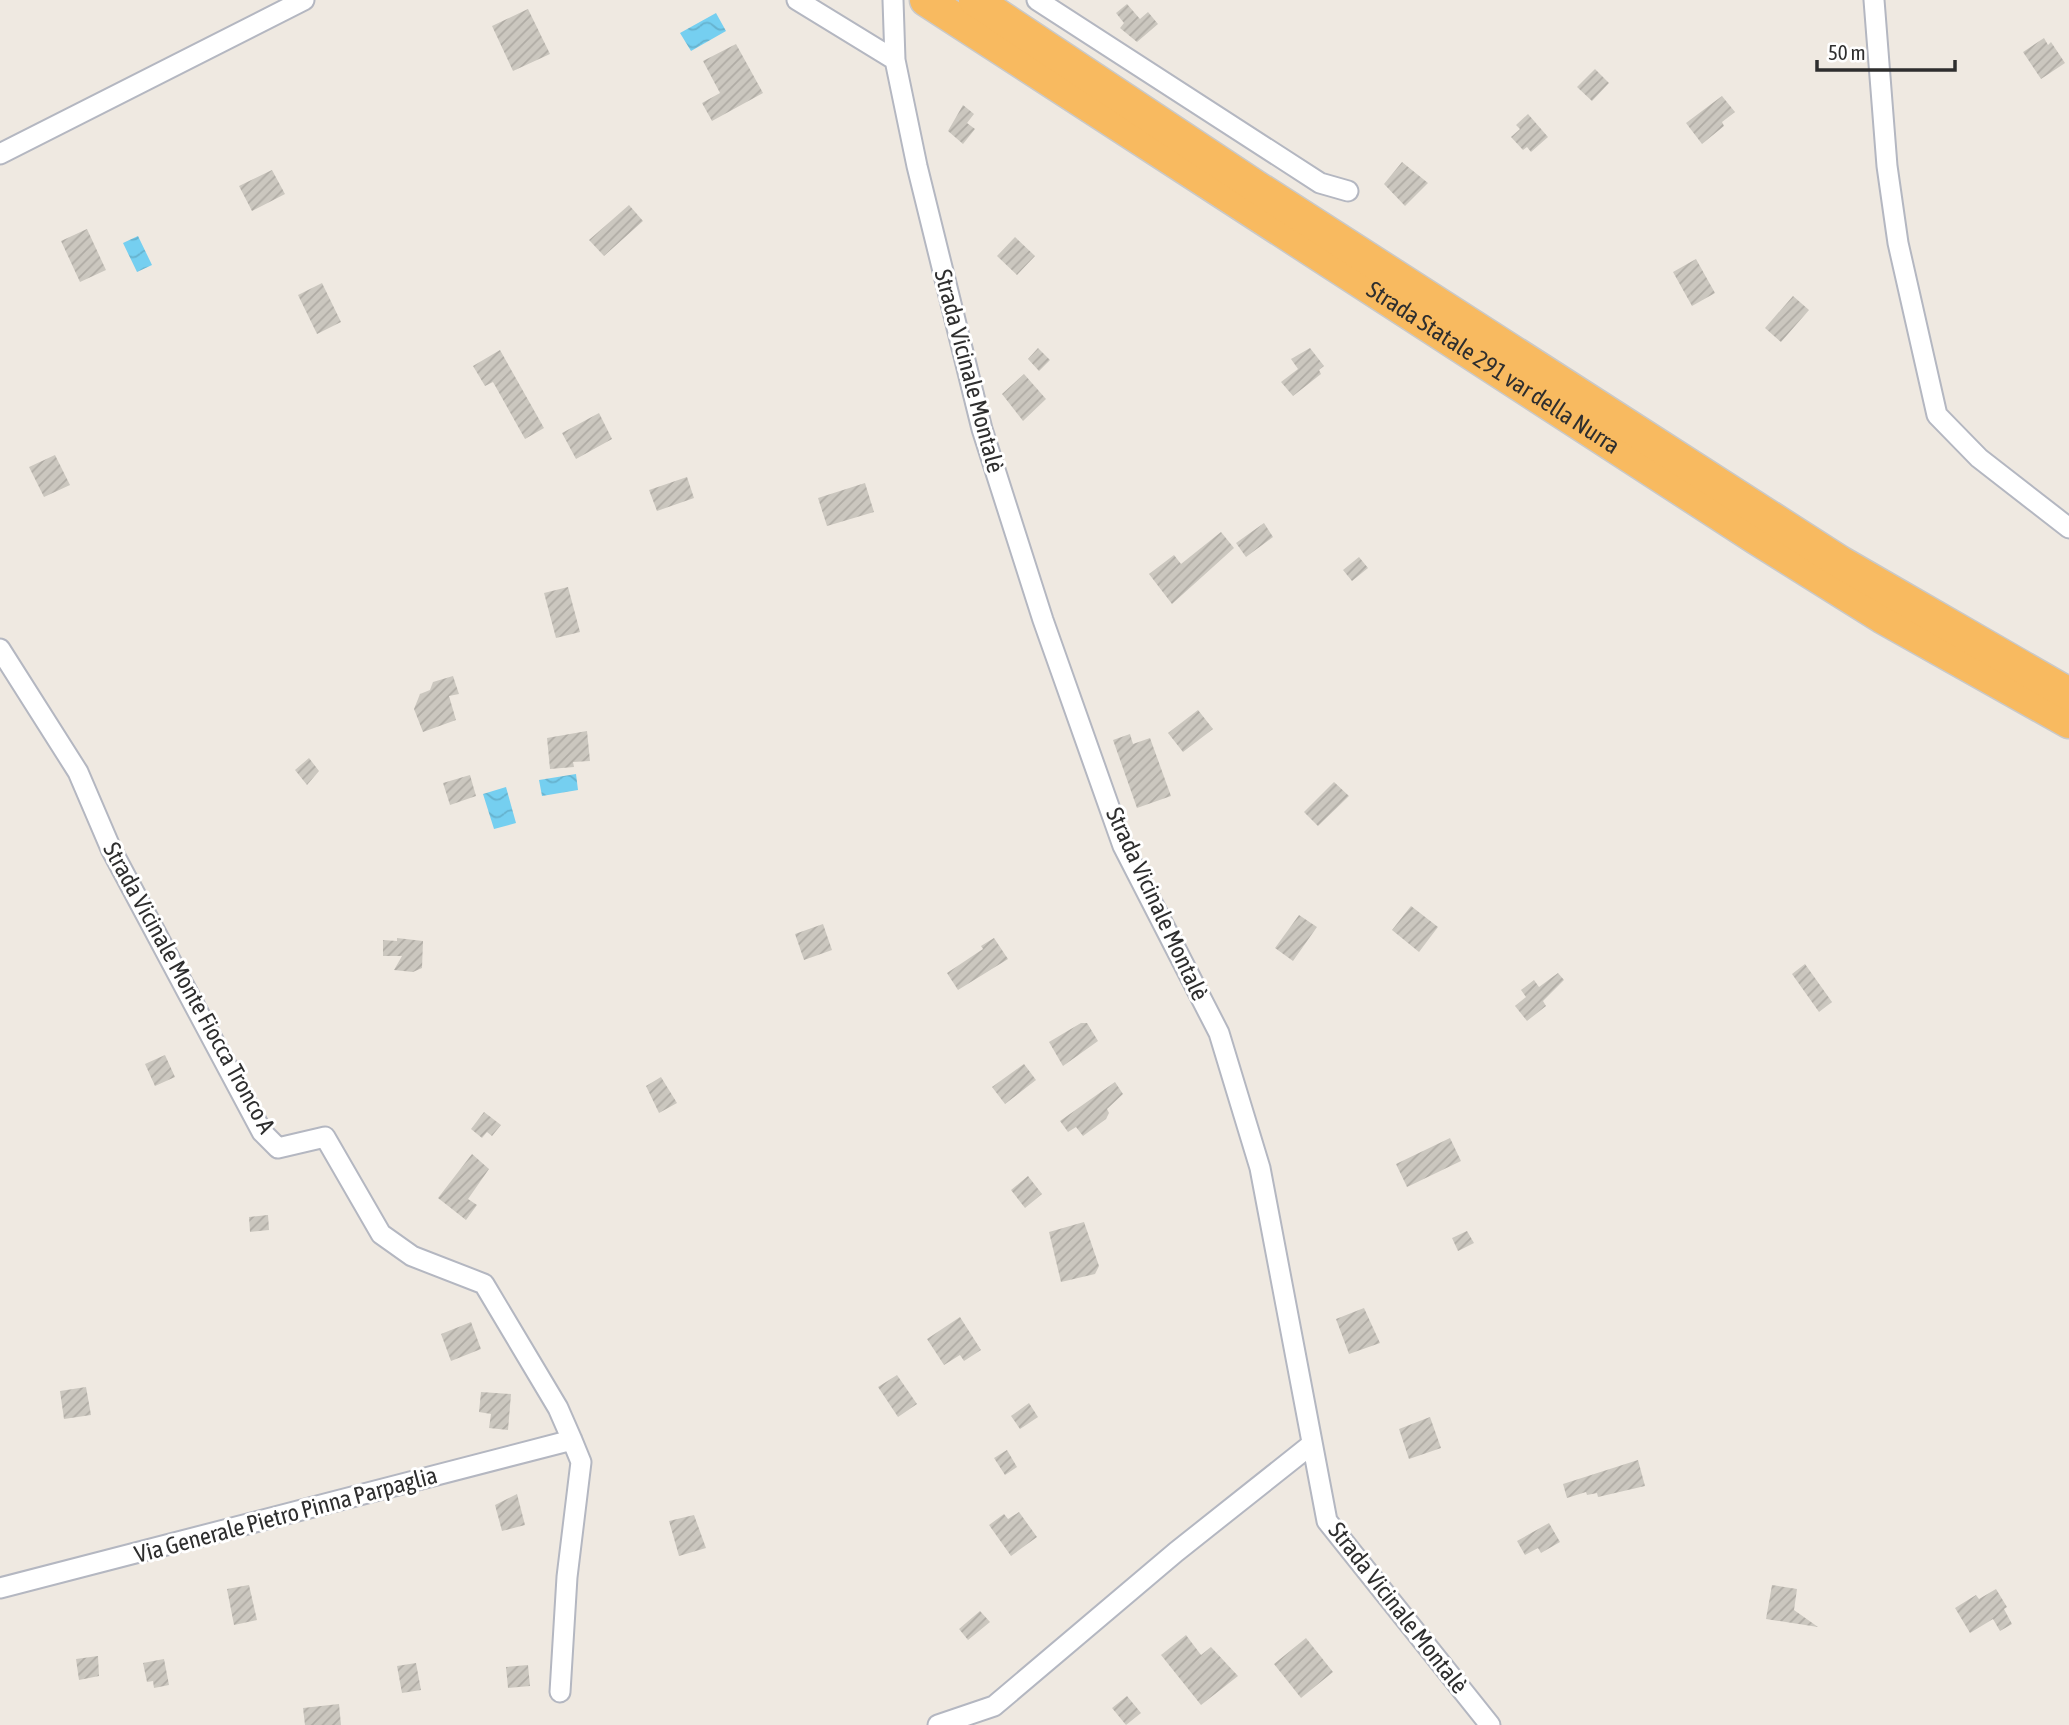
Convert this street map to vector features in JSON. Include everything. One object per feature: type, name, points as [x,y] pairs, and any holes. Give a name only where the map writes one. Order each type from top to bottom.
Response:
[{"type":"highway","name":"Strada Statale 291 var della Nurra","points":[[926,0],[1756,538],[1882,617],[2069,722]]},
{"type":"highway","name":"Strada Statale 291 var della Nurra","points":[[975,0],[1266,193],[1840,562],[2069,694]]},
{"type":"street","points":[[0,154],[304,0]]},
{"type":"street","points":[[797,0],[894,52]]},
{"type":"street","name":"Strada Vicinale Montalè","points":[[893,0],[894,52],[917,166],[982,429],[1043,620],[1123,846],[1219,1033],[1260,1168],[1327,1521],[1490,1725]]},
{"type":"street","points":[[1037,0],[1320,183],[1349,191]]},
{"type":"street","points":[[1874,0],[1887,166],[1898,243],[1937,415],[1979,458],[2069,528]]},
{"type":"street","name":"Strada Vicinale Monte Fiocca Tronco A","points":[[0,649],[78,772],[111,849],[262,1132],[278,1148],[325,1137],[381,1234],[412,1256],[484,1284],[558,1408],[581,1462],[559,1692]]},
{"type":"street","name":"Via Generale Pietro Pinna Parpaglia","points":[[0,1588],[572,1440]]},
{"type":"street","points":[[938,1725],[994,1706],[1176,1552],[1312,1444]]},
{"type":"water","points":[[716,13],[726,31],[691,51],[680,33]]},
{"type":"water","points":[[138,236],[152,265],[137,272],[123,243]]},
{"type":"water","points":[[576,774],[578,790],[542,796],[539,780]]},
{"type":"water","points":[[506,787],[516,823],[494,829],[483,794]]},
{"type":"building","points":[[1127,4],[1140,19],[1148,12],[1158,24],[1137,42],[1120,28],[1124,23],[1116,13]]},
{"type":"building","points":[[528,9],[550,54],[513,71],[492,26]]},
{"type":"building","points":[[2044,38],[2048,45],[2051,42],[2065,63],[2041,79],[2023,52]]},
{"type":"building","points":[[736,44],[763,93],[712,121],[702,103],[720,93],[703,61]]},
{"type":"building","points":[[1595,69],[1609,83],[1592,101],[1577,87]]},
{"type":"building","points":[[1722,96],[1735,112],[1722,122],[1724,126],[1702,144],[1686,123]]},
{"type":"building","points":[[963,105],[974,114],[967,123],[975,129],[963,144],[948,131]]},
{"type":"building","points":[[1528,114],[1548,137],[1531,152],[1527,147],[1523,150],[1511,137],[1520,129],[1516,125]]},
{"type":"building","points":[[1402,162],[1428,183],[1405,206],[1384,184]]},
{"type":"building","points":[[272,170],[285,194],[252,211],[239,186]]},
{"type":"building","points":[[629,205],[643,221],[604,256],[589,240]]},
{"type":"building","points":[[87,229],[106,270],[80,282],[61,241]]},
{"type":"building","points":[[1015,237],[1035,256],[1017,275],[997,256]]},
{"type":"building","points":[[1696,259],[1715,293],[1692,306],[1673,272]]},
{"type":"building","points":[[322,283],[341,322],[317,334],[298,295]]},
{"type":"building","points":[[1793,296],[1809,310],[1781,342],[1765,328]]},
{"type":"building","points":[[1038,348],[1050,360],[1039,371],[1028,359]]},
{"type":"building","points":[[1310,348],[1324,366],[1319,370],[1321,374],[1293,396],[1281,382],[1298,369],[1291,359]]},
{"type":"building","points":[[500,350],[544,428],[525,439],[493,382],[485,386],[473,366]]},
{"type":"building","points":[[1024,374],[1046,399],[1023,421],[1002,394]]},
{"type":"building","points":[[599,413],[612,439],[576,459],[562,433]]},
{"type":"building","points":[[55,455],[70,485],[44,497],[29,467]]},
{"type":"building","points":[[687,477],[694,498],[657,511],[649,490]]},
{"type":"building","points":[[865,483],[874,512],[827,526],[818,498]]},
{"type":"building","points":[[1264,523],[1273,537],[1246,557],[1236,543]]},
{"type":"building","points":[[1221,532],[1234,548],[1172,604],[1149,574],[1174,555],[1181,564]]},
{"type":"building","points":[[1359,557],[1368,568],[1352,581],[1343,570]]},
{"type":"building","points":[[568,587],[580,632],[556,638],[544,593]]},
{"type":"building","points":[[453,676],[459,694],[449,696],[456,720],[423,732],[414,709],[420,694],[430,690],[433,682]]},
{"type":"building","points":[[1198,710],[1213,729],[1183,752],[1168,733]]},
{"type":"building","points":[[587,731],[590,761],[573,762],[574,767],[550,769],[547,738]]},
{"type":"building","points":[[1130,734],[1133,744],[1150,738],[1171,796],[1137,808],[1113,740]]},
{"type":"building","points":[[309,758],[319,771],[307,785],[295,770]]},
{"type":"building","points":[[470,775],[476,796],[450,805],[443,783]]},
{"type":"building","points":[[1334,782],[1349,796],[1318,826],[1304,812]]},
{"type":"building","points":[[1411,906],[1438,927],[1419,952],[1392,930]]},
{"type":"building","points":[[1299,915],[1317,927],[1293,961],[1275,948]]},
{"type":"building","points":[[823,924],[832,950],[804,960],[795,934]]},
{"type":"building","points":[[397,938],[423,941],[422,968],[413,972],[394,970],[402,956],[383,956],[383,940],[397,941]]},
{"type":"building","points":[[994,938],[1008,959],[958,990],[947,973],[983,949],[981,946]]},
{"type":"building","points":[[1805,964],[1832,1002],[1819,1012],[1792,974]]},
{"type":"building","points":[[1558,973],[1564,980],[1543,1001],[1546,1006],[1527,1021],[1515,1006],[1526,997],[1521,990],[1534,980],[1539,987]]},
{"type":"building","points":[[1081,1023],[1087,1023],[1098,1041],[1063,1066],[1049,1042]]},
{"type":"building","points":[[165,1055],[175,1077],[155,1086],[145,1064]]},
{"type":"building","points":[[1024,1064],[1036,1080],[1005,1104],[992,1087]]},
{"type":"building","points":[[661,1077],[677,1103],[659,1113],[646,1086]]},
{"type":"building","points":[[1115,1082],[1123,1094],[1107,1109],[1109,1113],[1106,1119],[1083,1136],[1076,1127],[1068,1132],[1060,1121]]},
{"type":"building","points":[[484,1112],[501,1125],[492,1136],[487,1132],[482,1138],[471,1129]]},
{"type":"building","points":[[1450,1138],[1461,1161],[1407,1187],[1396,1164]]},
{"type":"building","points":[[472,1154],[489,1169],[468,1199],[477,1205],[466,1220],[438,1198]]},
{"type":"building","points":[[1028,1176],[1042,1194],[1025,1208],[1011,1190]]},
{"type":"building","points":[[268,1215],[269,1230],[250,1232],[249,1217]]},
{"type":"building","points":[[1084,1222],[1099,1266],[1095,1274],[1061,1282],[1049,1232]]},
{"type":"building","points":[[1467,1231],[1474,1243],[1458,1251],[1452,1238]]},
{"type":"building","points":[[1364,1308],[1380,1343],[1349,1354],[1336,1319]]},
{"type":"building","points":[[960,1317],[981,1350],[964,1361],[960,1355],[944,1365],[927,1339]]},
{"type":"building","points":[[471,1322],[481,1349],[451,1361],[441,1334]]},
{"type":"building","points":[[897,1375],[917,1404],[898,1417],[878,1387]]},
{"type":"building","points":[[86,1387],[91,1415],[64,1419],[60,1391]]},
{"type":"building","points":[[481,1392],[511,1394],[508,1430],[489,1428],[491,1414],[479,1412]]},
{"type":"building","points":[[1029,1403],[1038,1417],[1020,1429],[1011,1416]]},
{"type":"building","points":[[1430,1417],[1441,1448],[1409,1459],[1399,1429]]},
{"type":"building","points":[[1007,1450],[1017,1467],[1005,1475],[994,1458]]},
{"type":"building","points":[[1638,1460],[1645,1486],[1598,1497],[1597,1493],[1587,1495],[1586,1492],[1567,1498],[1563,1484]]},
{"type":"building","points":[[517,1494],[525,1525],[502,1531],[495,1505]]},
{"type":"building","points":[[1019,1512],[1037,1537],[1011,1556],[989,1525],[1004,1514],[1008,1519]]},
{"type":"building","points":[[694,1515],[706,1548],[679,1556],[669,1521]]},
{"type":"building","points":[[1549,1523],[1560,1542],[1541,1553],[1538,1548],[1525,1555],[1517,1541]]},
{"type":"building","points":[[249,1585],[257,1620],[234,1625],[227,1589]]},
{"type":"building","points":[[1772,1585],[1797,1589],[1794,1610],[1818,1627],[1766,1619]]},
{"type":"building","points":[[1996,1589],[2007,1607],[2004,1609],[2012,1624],[2000,1631],[1993,1619],[1970,1633],[1955,1608],[1976,1595],[1979,1599]]},
{"type":"building","points":[[980,1611],[990,1622],[968,1640],[959,1629]]},
{"type":"building","points":[[1186,1635],[1201,1655],[1211,1647],[1238,1676],[1201,1705],[1161,1655]]},
{"type":"building","points":[[1306,1638],[1333,1672],[1301,1698],[1274,1664]]},
{"type":"building","points":[[98,1656],[99,1676],[79,1680],[76,1659]]},
{"type":"building","points":[[164,1659],[169,1685],[154,1688],[153,1681],[147,1682],[143,1663]]},
{"type":"building","points":[[416,1663],[421,1690],[402,1693],[397,1666]]},
{"type":"building","points":[[528,1665],[530,1686],[508,1688],[506,1667]]},
{"type":"building","points":[[1127,1696],[1141,1713],[1126,1725],[1112,1708]]},
{"type":"building","points":[[339,1704],[341,1725],[305,1725],[303,1708]]}]
